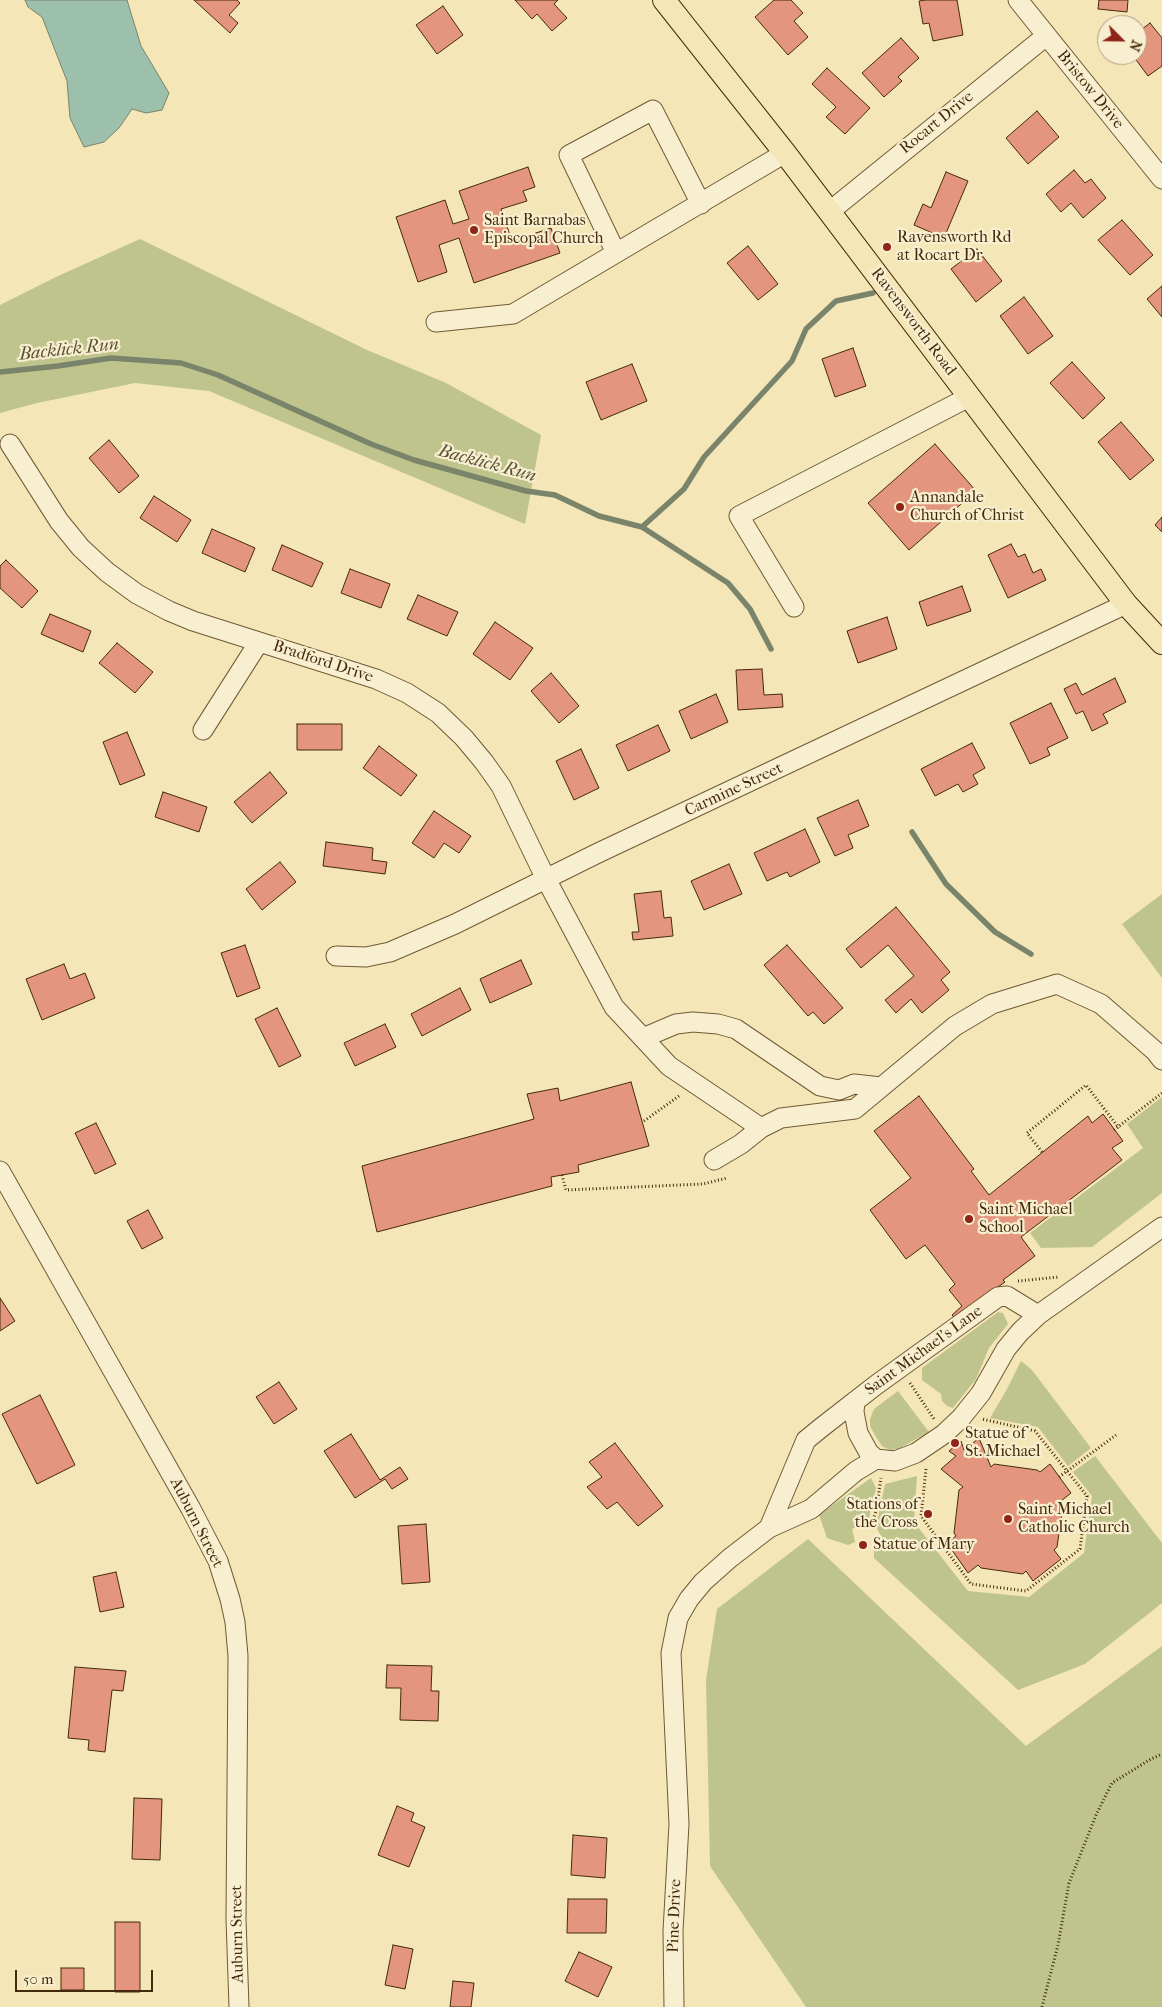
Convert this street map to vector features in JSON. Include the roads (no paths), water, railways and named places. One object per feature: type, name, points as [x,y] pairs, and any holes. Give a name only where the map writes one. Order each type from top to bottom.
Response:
[{"type":"main road","name":"Ravensworth Road","points":[[664,0],[785,153],[1126,604],[1162,643]]},
{"type":"street","name":"Bristow Drive","points":[[1018,0],[1162,179]]},
{"type":"street","name":"Rocart Drive","points":[[829,212],[1046,36]]},
{"type":"street","points":[[616,253],[569,155],[653,110],[701,204]]},
{"type":"street","points":[[436,322],[513,314],[785,153]]},
{"type":"street","points":[[794,606],[739,516],[969,397]]},
{"type":"street","name":"Bradford Drive","points":[[10,444],[59,521],[81,548],[107,572],[137,594],[169,611],[194,621],[376,679],[407,693],[438,713],[474,750],[501,786],[546,879],[614,1007],[669,1066],[761,1128]]},
{"type":"street","name":"Carmine Street","points":[[336,956],[366,957],[390,952],[454,924],[598,853],[1126,604]]},
{"type":"street","points":[[204,730],[259,642]]},
{"type":"street","points":[[714,1160],[741,1144],[761,1128],[781,1118],[855,1109],[955,1026],[992,1004],[1057,984],[1101,1004],[1155,1051],[1162,1060]]},
{"type":"street","points":[[643,1038],[676,1024],[693,1022],[718,1024],[736,1029],[820,1086],[839,1090],[854,1084],[881,1087]]},
{"type":"street","name":"Auburn Street","points":[[0,1171],[191,1509],[218,1561],[230,1599],[235,1622],[238,1656],[236,1919],[239,2007]]},
{"type":"street","points":[[769,1528],[811,1509],[856,1471],[876,1459],[895,1460],[916,1453],[948,1430],[961,1418],[981,1393],[1006,1349],[1020,1332],[1038,1315],[1162,1227]]},
{"type":"street","name":"Saint Michael's Lane","points":[[876,1459],[869,1452],[858,1433],[855,1401],[998,1297],[1007,1296],[1038,1315]]},
{"type":"street","points":[[769,1528],[806,1440],[855,1401]]},
{"type":"street","name":"Pine Drive","points":[[674,2007],[673,1931],[679,1824],[672,1653],[678,1618],[702,1582],[769,1528]]},
{"type":"waterway","name":"Backlick Run","points":[[0,372],[111,358],[181,363],[218,375],[371,444],[414,460],[526,491],[555,495],[599,516],[642,527],[684,489],[704,457],[792,361],[806,329],[836,301],[873,293]]},
{"type":"waterway","points":[[642,527],[728,583],[750,609],[771,649]]},
{"type":"waterway","points":[[912,832],[946,884],[995,932],[1031,954]]},
{"type":"place","name":"Saint Barnabas Episcopal Church","points":[[474,230]]},
{"type":"place","name":"Ravensworth Rd at Rocart Dr","points":[[887,247]]},
{"type":"place","name":"Annandale Church of Christ","points":[[900,507]]},
{"type":"place","name":"Saint Michael School","points":[[969,1219]]},
{"type":"place","name":"Statue of St. Michael","points":[[955,1443]]},
{"type":"place","name":"Stations of the Cross","points":[[928,1514]]},
{"type":"place","name":"Saint Michael Catholic Church","points":[[1008,1519]]},
{"type":"place","name":"Statue of Mary","points":[[863,1545]]}]
